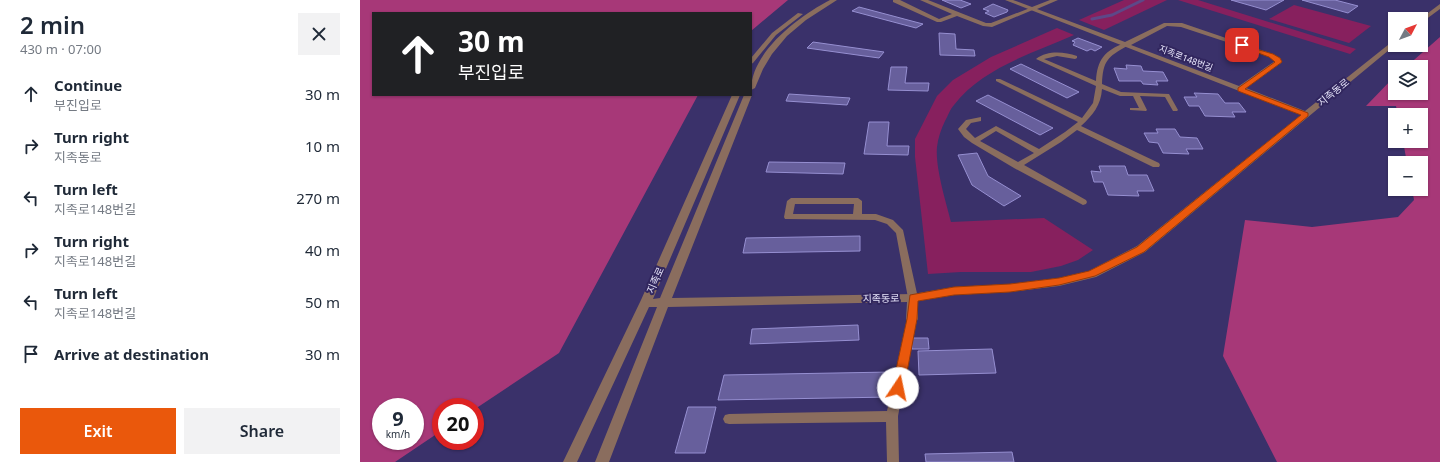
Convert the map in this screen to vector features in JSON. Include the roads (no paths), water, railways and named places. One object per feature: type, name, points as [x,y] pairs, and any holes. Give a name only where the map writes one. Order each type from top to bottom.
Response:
[{"type":"street","points":[[752,61],[774,34],[789,21],[822,0]]},
{"type":"street","points":[[752,86],[762,63],[784,35],[821,6],[834,0]]},
{"type":"street","name":"지족로148번길","points":[[1008,0],[1306,114]]},
{"type":"street","points":[[1032,9],[1056,0]]},
{"type":"street","points":[[1428,15],[1440,6]]},
{"type":"street","name":"지족로148번길","points":[[1125,45],[1166,24],[1173,23],[1278,59],[1279,62],[1240,89]]},
{"type":"street","name":"지족동로","points":[[645,303],[913,298],[954,291],[1010,288],[1059,282],[1092,274],[1141,249],[1388,48]]},
{"type":"street","name":"지족로","points":[[570,462],[645,303],[736,96]]},
{"type":"street","name":"지족로","points":[[602,462],[664,302],[748,96]]},
{"type":"street","points":[[912,319],[913,298]]},
{"type":"lane","points":[[897,0],[895,1],[939,21],[956,14]]},
{"type":"lane","points":[[923,0],[978,24],[992,25],[1032,9]]},
{"type":"lane","points":[[1017,166],[1063,138],[1080,124],[1094,108],[1097,102],[1099,96],[1098,76],[1103,62],[1108,55],[1125,45]]},
{"type":"lane","points":[[1075,57],[1060,53],[1051,54],[1039,59],[1120,94],[1167,95],[1175,110]]},
{"type":"lane","points":[[1064,70],[1074,65]]},
{"type":"lane","points":[[998,80],[1156,165]]},
{"type":"lane","points":[[1132,110],[1144,110],[1135,94]]},
{"type":"lane","points":[[978,119],[969,120],[964,124],[962,129],[975,141],[1083,202]]},
{"type":"lane","points":[[975,141],[996,128],[1038,152]]},
{"type":"lane","points":[[857,217],[858,201],[791,201],[788,217],[857,217],[876,217],[890,222],[900,232],[913,298]]},
{"type":"lane","points":[[893,462],[892,416],[912,319]]},
{"type":"lane","points":[[729,419],[892,416]]},
{"type":"waterway","points":[[1092,19],[1112,15],[1143,0]]}]
